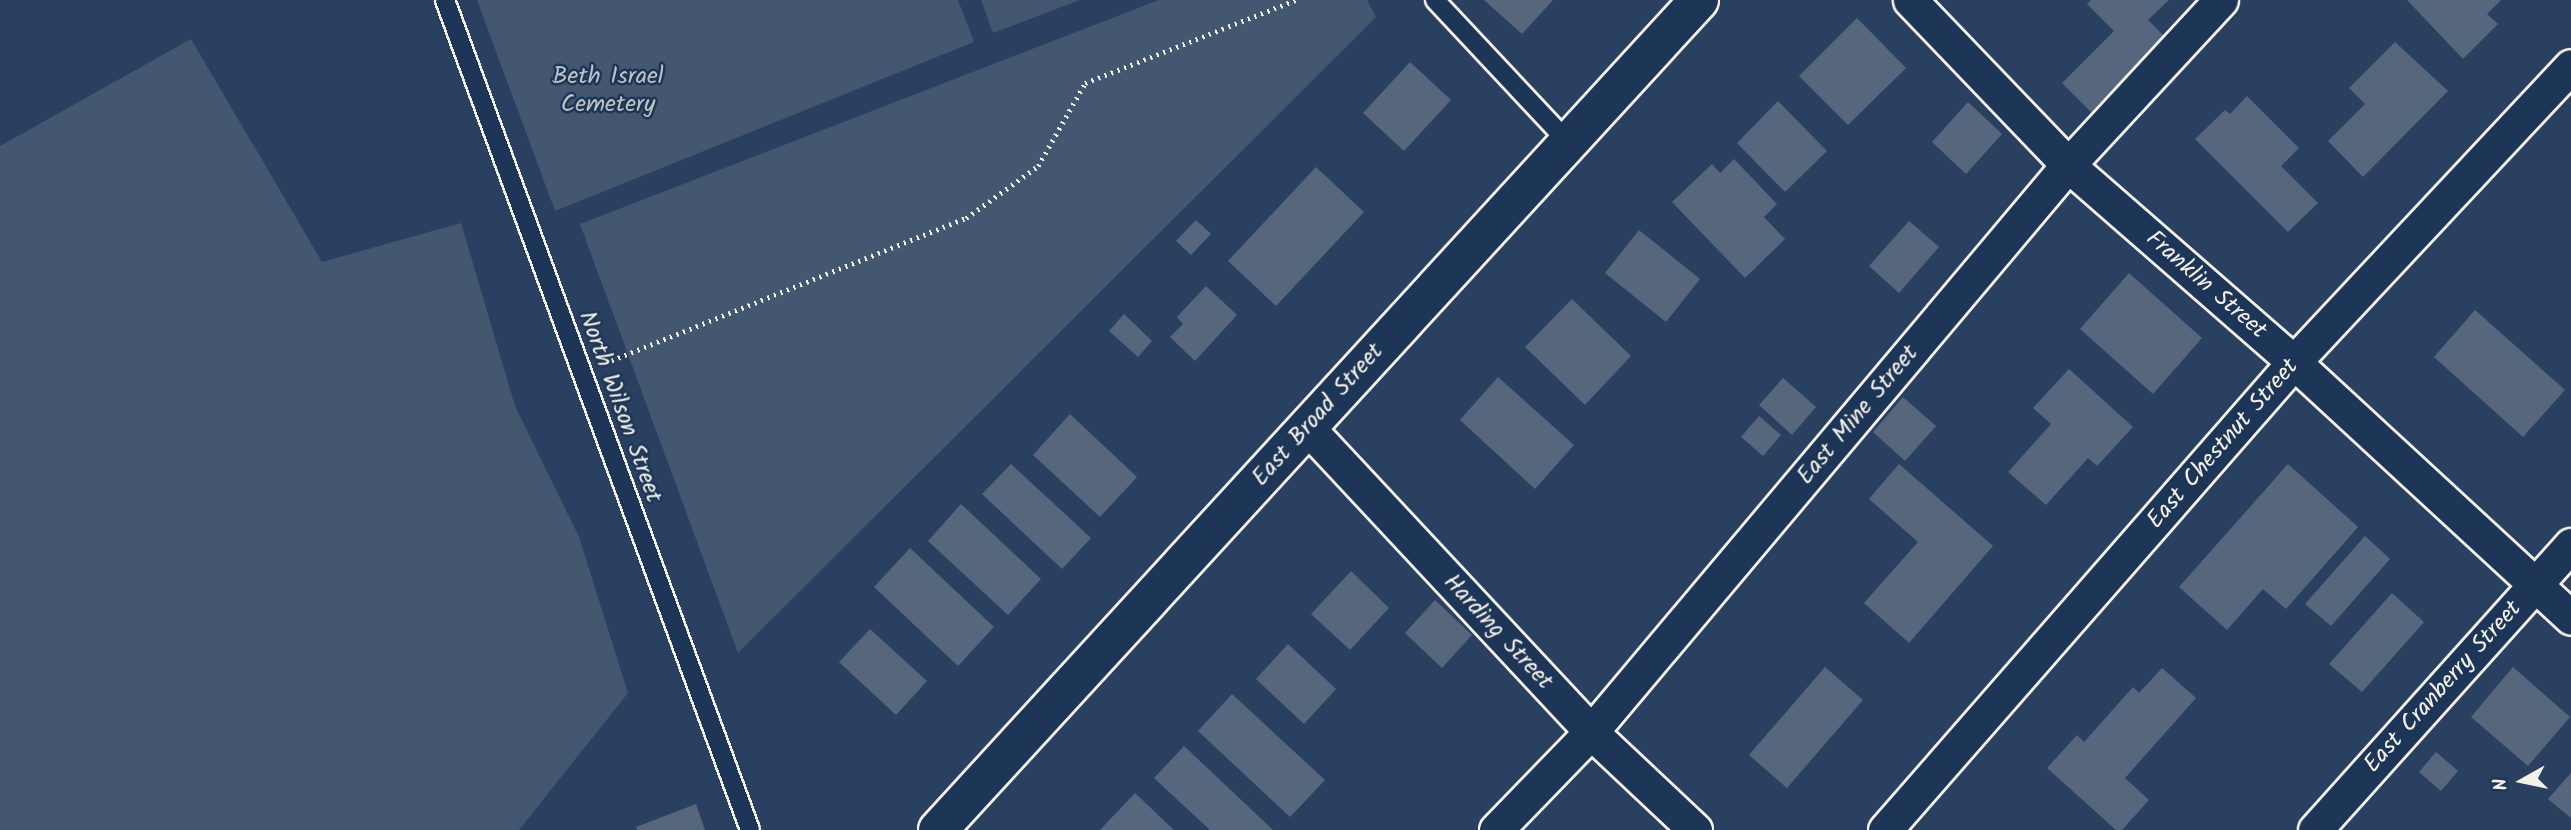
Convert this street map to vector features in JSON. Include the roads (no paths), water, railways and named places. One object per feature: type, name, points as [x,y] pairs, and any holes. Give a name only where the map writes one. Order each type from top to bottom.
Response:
[{"type":"highway","name":"East Broad Street","points":[[938,830],[1699,0]]},
{"type":"street","name":"Franklin Street","points":[[1910,0],[2068,166],[2294,362],[2533,586],[2571,618]]},
{"type":"street","name":"East Mine Street","points":[[1496,830],[1591,732],[2068,166],[2221,0]]},
{"type":"street","name":"East Chestnut Street","points":[[1885,830],[2294,362],[2571,66]]},
{"type":"street","name":"Harding Street","points":[[1307,427],[1591,732],[1695,830]]},
{"type":"street","name":"East Cranberry Street","points":[[2315,830],[2571,545]]},
{"type":"lane","name":"North Wilson Street","points":[[445,0],[750,830]]},
{"type":"lane","points":[[1435,0],[1568,142]]},
{"type":"park label","name":"Beth Israel Cemetery","points":[[608,91]]}]
